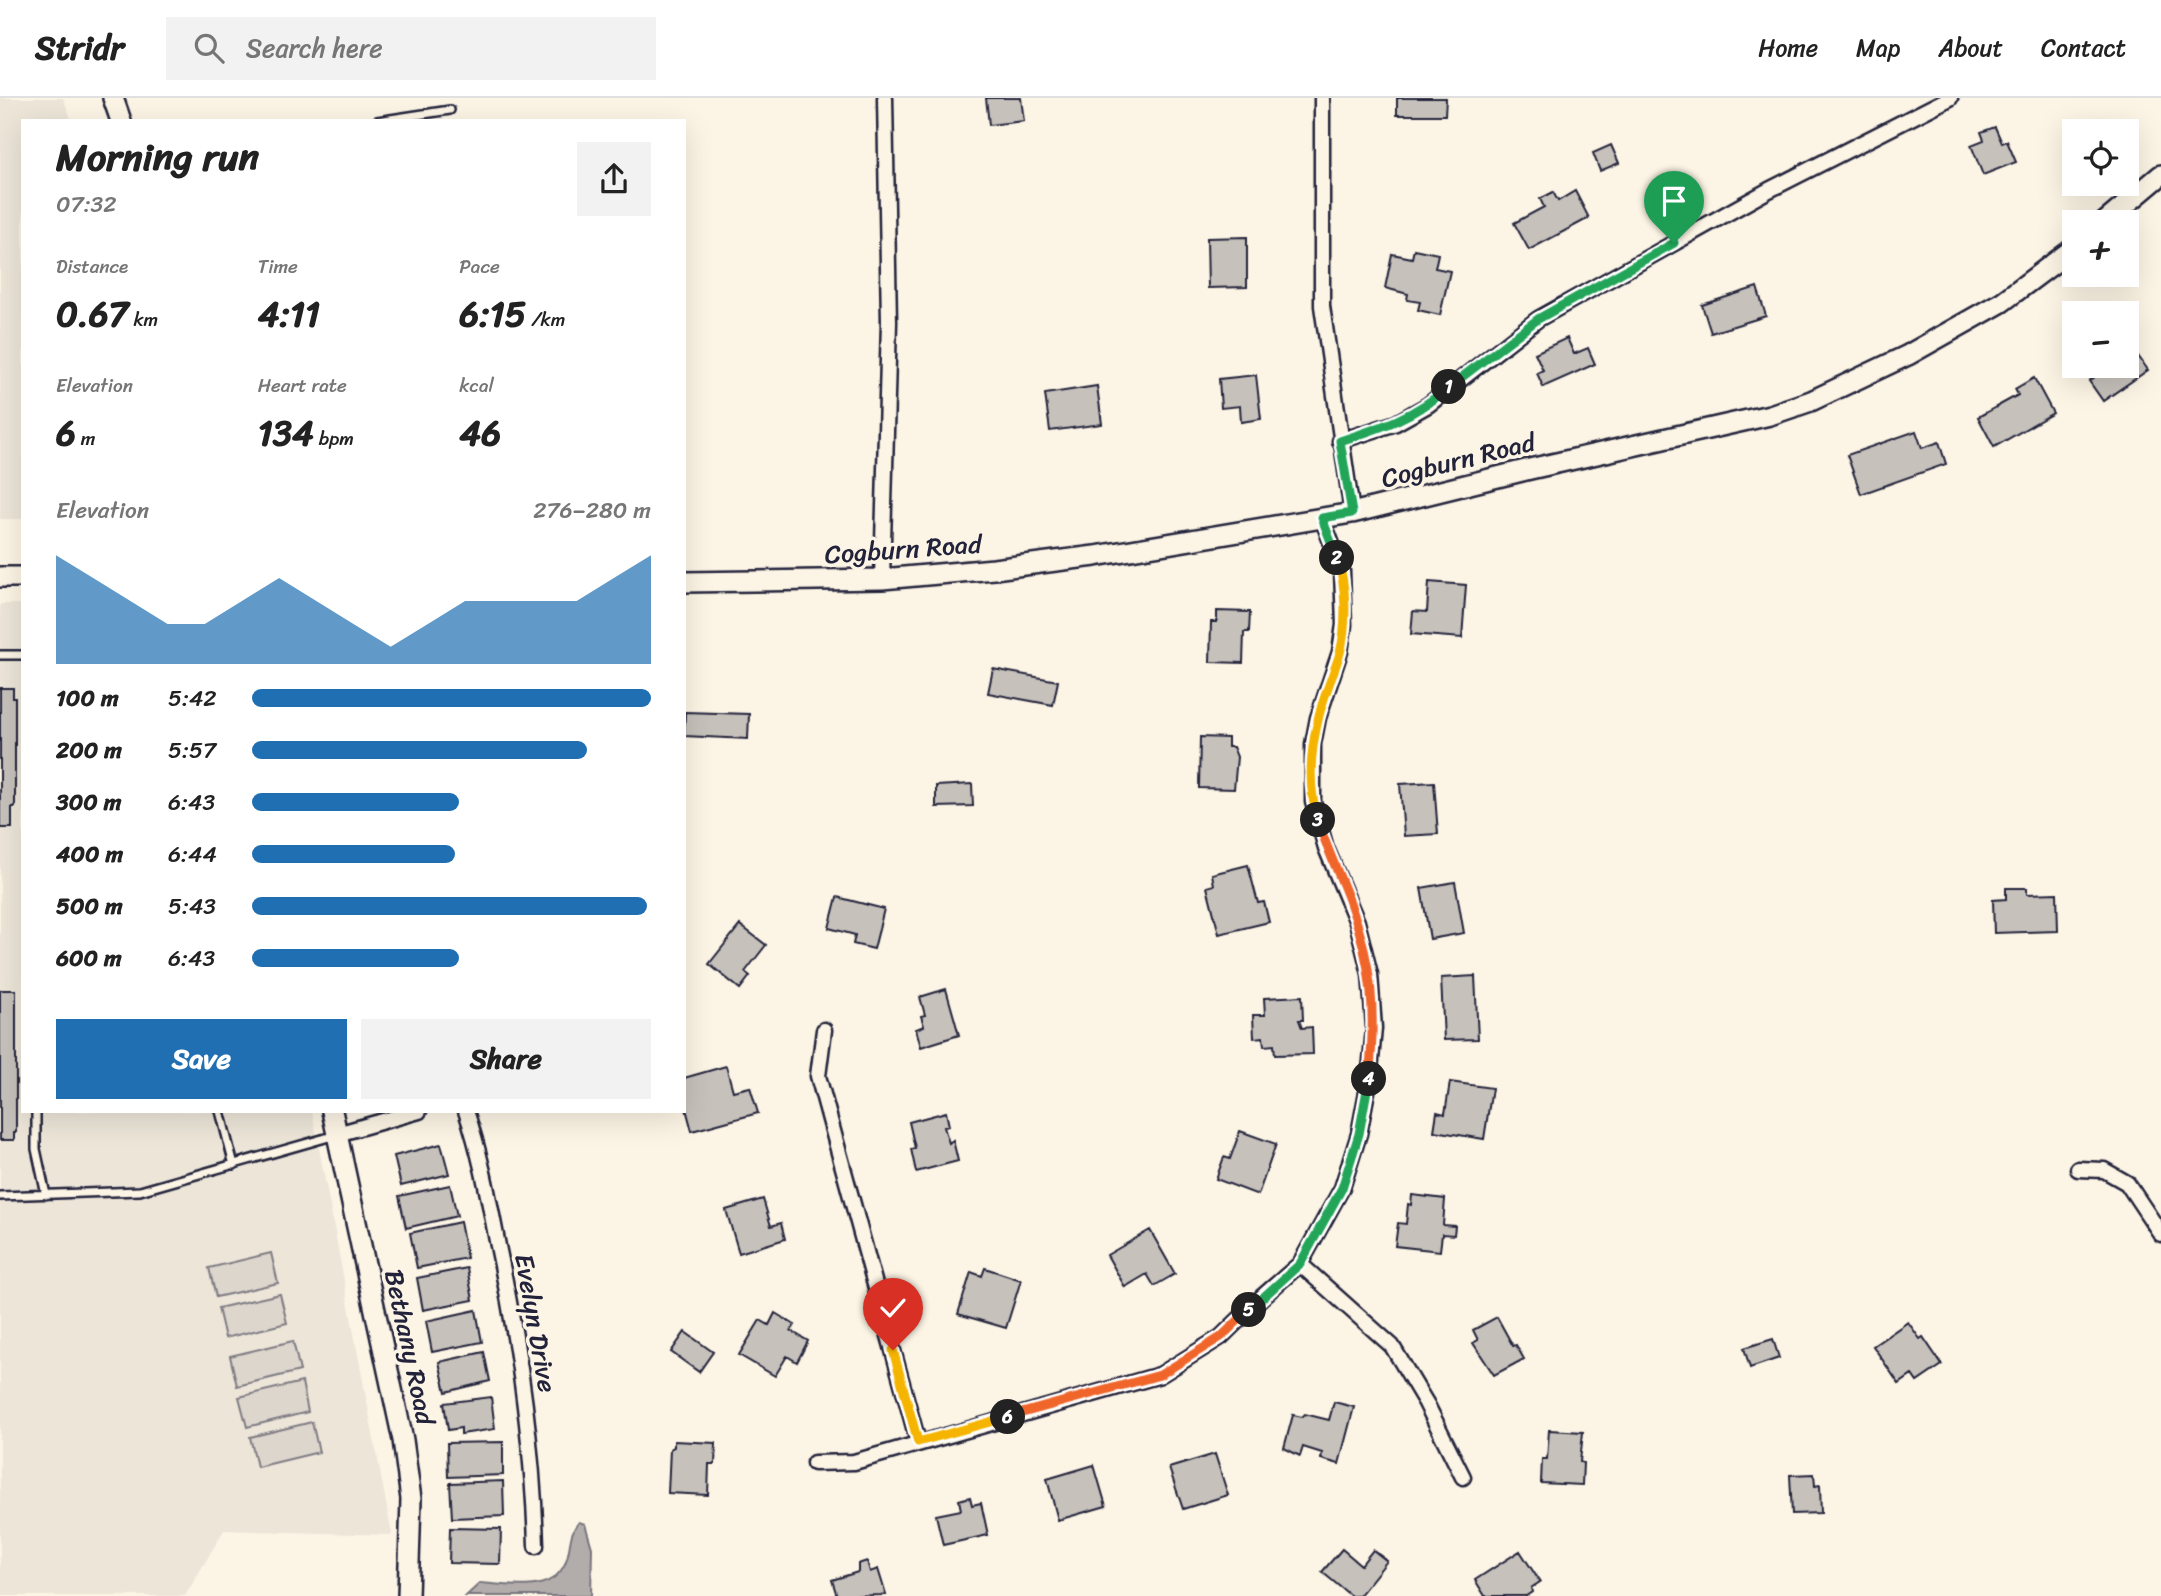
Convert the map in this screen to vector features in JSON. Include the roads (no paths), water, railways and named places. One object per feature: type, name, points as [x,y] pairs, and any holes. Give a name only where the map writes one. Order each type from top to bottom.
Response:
[{"type":"street","points":[[113,98],[120,119]]},
{"type":"street","points":[[882,579],[888,322],[884,98]]},
{"type":"street","points":[[1322,98],[1322,306],[1352,513]]},
{"type":"street","points":[[1340,441],[1396,423],[1428,405],[1538,319],[1769,190],[1950,98]]},
{"type":"street","points":[[2119,210],[2161,175]]},
{"type":"street","name":"Cogburn Road","points":[[686,582],[882,579],[1070,559],[1352,513],[1530,469],[1770,415],[1811,401],[1908,355],[2002,302],[2062,257]]},
{"type":"street","points":[[814,1463],[854,1462],[1160,1375],[1221,1337],[1300,1264],[1342,1188],[1352,1159],[1369,1081],[1374,1028],[1370,974],[1357,922],[1326,848],[1313,802],[1313,744],[1318,718],[1340,652],[1344,625],[1342,571],[1322,518]]},
{"type":"street","points":[[0,577],[21,577]]},
{"type":"street","points":[[824,1030],[818,1076],[918,1442]]},
{"type":"street","name":"Bethany Road","points":[[332,1113],[403,1440],[411,1499],[408,1596]]},
{"type":"street","points":[[337,1135],[412,1113]]},
{"type":"street","name":"Evelyn Drive","points":[[467,1113],[478,1147],[518,1340],[534,1475],[536,1546]]},
{"type":"street","points":[[2078,1169],[2104,1170],[2127,1183],[2161,1234]]},
{"type":"street","points":[[1300,1264],[1392,1346],[1426,1403],[1463,1477]]},
{"type":"lane","points":[[390,119],[450,110]]},
{"type":"lane","points":[[0,655],[21,655]]},
{"type":"lane","points":[[36,1113],[36,1149],[46,1195]]},
{"type":"lane","points":[[221,1113],[234,1165]]},
{"type":"lane","points":[[0,1196],[140,1191],[337,1135]]}]
